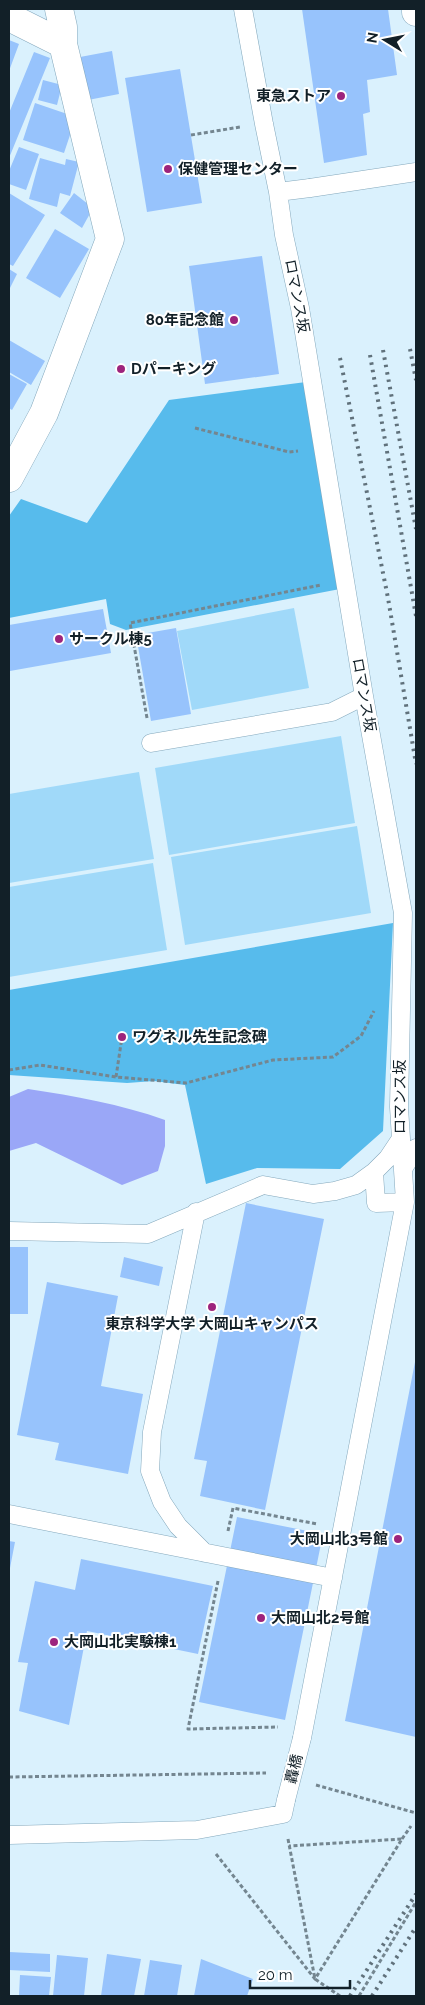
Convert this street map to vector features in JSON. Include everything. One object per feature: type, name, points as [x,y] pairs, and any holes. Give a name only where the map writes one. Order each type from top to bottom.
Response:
[{"type":"street","points":[[9,478],[44,413],[110,239],[62,44],[63,27],[59,9]]},
{"type":"street","points":[[9,17],[62,44]]},
{"type":"lane","name":"ロマンス坂","points":[[243,9],[278,192],[284,235],[300,308],[364,696],[403,913],[399,1107],[405,1202],[342,1529]]},
{"type":"lane","points":[[278,192],[416,172]]},
{"type":"lane","points":[[151,743],[332,712],[364,696]]},
{"type":"lane","points":[[9,1231],[148,1234],[263,1185],[313,1194],[336,1191],[356,1185],[374,1172],[388,1158],[400,1140]]},
{"type":"lane","points":[[403,1169],[416,1148]]},
{"type":"lane","points":[[374,1172],[376,1204],[405,1202]]},
{"type":"lane","points":[[196,1212],[152,1432],[150,1471],[162,1502],[178,1526],[205,1553]]},
{"type":"lane","points":[[9,1514],[333,1578]]},
{"type":"lane","name":"轟橋","points":[[284,1807],[303,1735],[342,1529]]},
{"type":"lane","points":[[9,1835],[196,1830],[284,1807]]},
{"type":"path","points":[[196,428],[289,452],[323,448]]},
{"type":"path","points":[[151,743],[130,623],[345,580]]},
{"type":"path","points":[[9,1070],[40,1066],[186,1084],[273,1060],[333,1057],[360,1036],[381,998],[390,986],[401,986]]},
{"type":"path","points":[[116,1076],[122,1037]]},
{"type":"path","points":[[303,1735],[274,1726],[188,1729],[233,1508],[342,1529]]},
{"type":"path","points":[[9,1777],[272,1773]]},
{"type":"path","points":[[310,1784],[416,1813]]},
{"type":"path","points":[[284,1807],[315,1979]]},
{"type":"path","points":[[315,1979],[411,1826]]},
{"type":"path","points":[[196,1830],[315,1979],[340,1996]]},
{"type":"path","points":[[290,1846],[402,1839]]},
{"type":"path","points":[[359,1996],[416,1902]]},
{"type":"shaded area","points":[[306,382],[340,589],[126,630],[110,624],[106,599],[9,618],[9,516],[21,499],[87,523],[169,400]]},
{"type":"shaded area","points":[[294,608],[309,688],[192,710],[177,631]]},
{"type":"shaded area","points":[[341,736],[355,823],[169,855],[155,768]]},
{"type":"shaded area","points":[[139,772],[154,859],[9,883],[9,794]]},
{"type":"shaded area","points":[[357,826],[371,913],[185,945],[171,857]]},
{"type":"shaded area","points":[[153,863],[167,950],[9,977],[9,887]]},
{"type":"shaded area","points":[[393,923],[383,1131],[340,1169],[257,1168],[206,1184],[185,1085],[154,1081],[127,1083],[9,1075],[9,990]]},
{"type":"shaded area","points":[[28,1089],[97,1101],[165,1120],[165,1146],[158,1171],[122,1185],[36,1143],[9,1151],[9,1097]]},
{"type":"building","name":"東急ストア","points":[[302,9],[388,9],[397,75],[367,80],[370,112],[363,114],[367,155],[324,163]]},
{"type":"building","points":[[9,40],[19,44],[9,71]]},
{"type":"building","points":[[112,51],[119,94],[88,100],[80,57]]},
{"type":"building","points":[[34,52],[50,58],[9,158],[9,113]]},
{"type":"building","name":"保健管理センター","points":[[180,69],[202,203],[147,212],[125,78]]},
{"type":"building","points":[[43,80],[62,85],[57,105],[38,100]]},
{"type":"building","points":[[35,103],[76,117],[64,153],[23,140]]},
{"type":"building","points":[[19,147],[39,154],[26,190],[9,184],[9,171]]},
{"type":"building","points":[[40,158],[65,165],[66,159],[79,162],[70,196],[60,193],[57,207],[29,199]]},
{"type":"building","points":[[9,193],[45,215],[13,266],[9,264]]},
{"type":"building","points":[[74,193],[93,208],[82,228],[60,213]]},
{"type":"building","points":[[55,229],[89,249],[60,298],[26,278]]},
{"type":"building","name":"80年記念館","points":[[262,256],[279,374],[205,384],[189,266]]},
{"type":"building","points":[[9,269],[17,274],[9,290]]},
{"type":"building","points":[[9,340],[45,361],[31,385],[9,372]]},
{"type":"building","points":[[9,374],[27,384],[12,410],[9,408]]},
{"type":"building","name":"サークル棟5","points":[[103,609],[111,653],[10,671],[9,625]]},
{"type":"building","points":[[176,628],[191,714],[151,721],[136,635]]},
{"type":"building","points":[[246,1203],[324,1219],[265,1510],[200,1496],[207,1461],[194,1459]]},
{"type":"building","points":[[9,1247],[28,1247],[28,1314],[9,1314]]},
{"type":"building","points":[[124,1257],[163,1267],[159,1286],[120,1277]]},
{"type":"building","points":[[47,1282],[118,1296],[101,1386],[143,1394],[128,1474],[55,1460],[59,1443],[17,1435]]},
{"type":"building","name":"大岡山北3号館","points":[[416,1362],[416,1737],[345,1721]]},
{"type":"building","name":"大岡山北2号館","points":[[237,1517],[323,1534],[285,1720],[199,1702]]},
{"type":"building","points":[[9,1541],[15,1542],[10,1568],[9,1568]]},
{"type":"building","name":"大岡山北実験棟1","points":[[81,1559],[213,1586],[198,1654],[87,1631],[69,1725],[19,1711],[28,1663],[18,1662],[35,1581],[75,1590]]},
{"type":"building","points":[[9,1952],[50,1954],[50,1972],[9,1970]]},
{"type":"building","points":[[107,1954],[141,1959],[134,1996],[101,1996]]},
{"type":"building","points":[[57,1955],[88,1958],[84,1996],[53,1996]]},
{"type":"building","points":[[201,1959],[253,1979],[247,1996],[194,1996]]},
{"type":"building","points":[[150,1960],[182,1965],[177,1996],[144,1996]]},
{"type":"building","points":[[20,1975],[51,1977],[49,1996],[19,1996]]},
{"type":"railway","points":[[410,349],[416,380]]},
{"type":"railway","points":[[383,350],[416,529]]},
{"type":"railway","points":[[370,355],[416,616]]},
{"type":"railway","points":[[340,358],[388,598],[416,764]]},
{"type":"railway","points":[[350,1996],[416,1894]]},
{"type":"railway","points":[[372,1996],[416,1927]]},
{"type":"place","name":"東急ストア","points":[[341,96]]},
{"type":"place","name":"保健管理センター","points":[[168,169]]},
{"type":"place","name":"80年記念館","points":[[234,320]]},
{"type":"place","name":"Dパーキング","points":[[121,369]]},
{"type":"place","name":"サークル棟5","points":[[59,639]]},
{"type":"place","name":"ワグネル先生記念碑","points":[[122,1037]]},
{"type":"place","name":"東京科学大学 大岡山キャンパス","points":[[212,1307]]},
{"type":"place","name":"大岡山北3号館","points":[[398,1539]]},
{"type":"place","name":"大岡山北2号館","points":[[261,1618]]},
{"type":"place","name":"大岡山北実験棟1","points":[[54,1642]]}]
